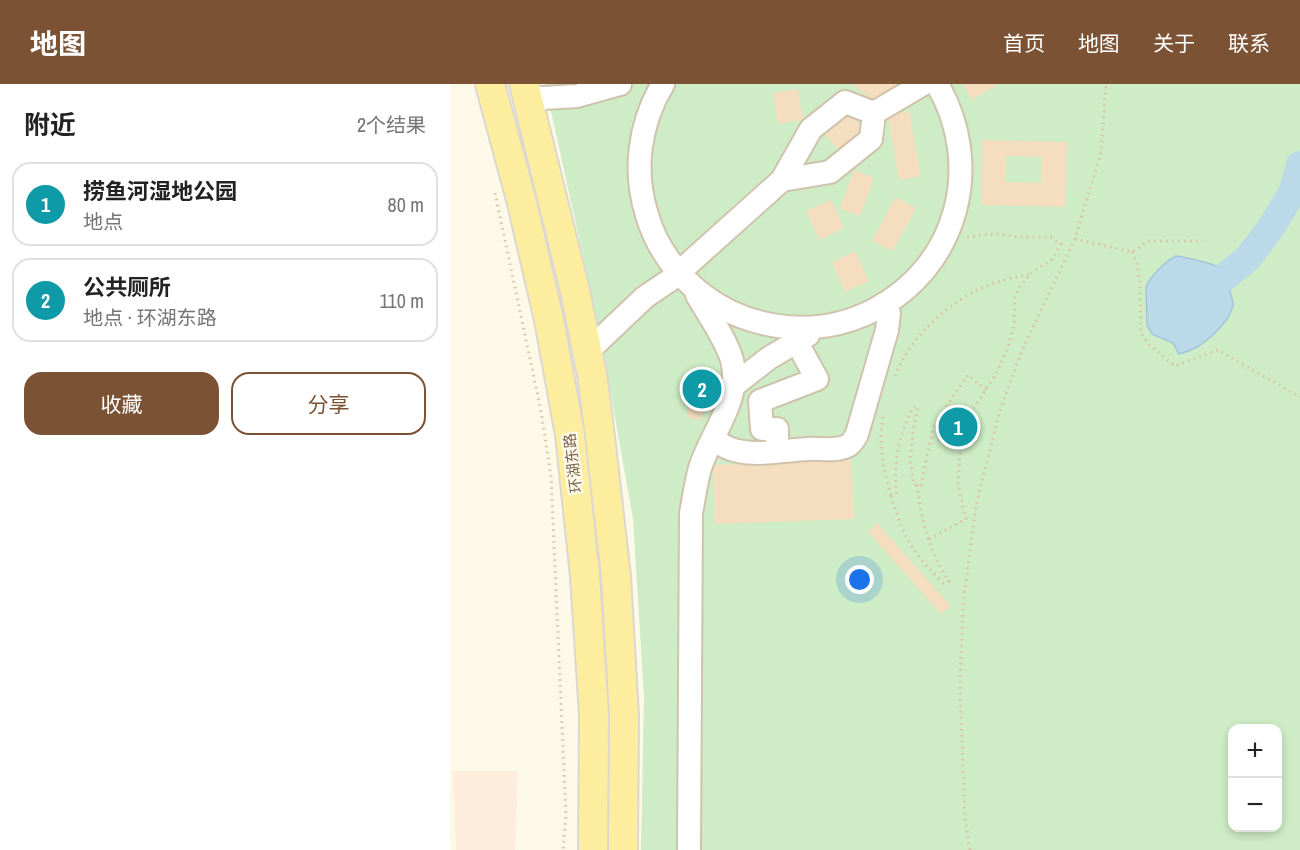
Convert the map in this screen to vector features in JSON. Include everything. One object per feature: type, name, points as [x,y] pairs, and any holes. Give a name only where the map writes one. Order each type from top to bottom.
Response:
[{"type":"main road","name":"环湖东路","points":[[490,84],[522,203],[549,320],[570,435],[585,576],[594,715],[593,850]]},
{"type":"main road","name":"环湖东路","points":[[526,92],[574,291],[592,375],[599,428],[616,576],[624,716],[623,850]]},
{"type":"street","points":[[526,92],[576,90],[620,84]]},
{"type":"street","points":[[663,84],[652,104],[641,143],[639,163],[643,203],[657,241],[667,258],[686,281],[721,335],[732,360],[733,386],[727,410],[700,467],[691,513],[689,850]]},
{"type":"street","points":[[874,113],[923,84]]},
{"type":"street","points":[[686,281],[727,311],[746,319],[785,327],[805,328],[845,322],[864,315],[899,295],[928,266],[939,250],[955,213],[959,193],[962,173],[957,133],[952,114],[937,84]]},
{"type":"street","points":[[686,281],[686,266],[782,180],[811,129],[845,102],[874,113]]},
{"type":"street","points":[[782,180],[830,172],[871,139],[874,113]]},
{"type":"street","points":[[587,352],[645,297],[686,281]]},
{"type":"street","points":[[713,439],[724,447],[740,451],[835,449],[848,446],[857,434],[886,330],[889,313],[884,304]]},
{"type":"street","points":[[733,386],[769,358],[825,326]]},
{"type":"street","points":[[777,451],[777,429],[762,429],[760,401],[817,379],[796,341]]},
{"type":"path","points":[[970,850],[965,819],[960,689],[963,605],[976,505],[1000,410],[1022,350],[1075,238],[1101,152],[1106,84]]},
{"type":"path","points":[[494,190],[541,411],[551,476],[566,816],[563,850]]},
{"type":"path","points":[[929,539],[966,519],[958,483],[965,427],[997,372],[1008,347],[1014,326],[1015,298],[1019,288],[1030,274],[1052,259],[1061,244],[1051,237],[1017,237],[998,234],[978,235],[958,240],[945,238]]},
{"type":"path","points":[[1075,238],[1132,252],[1148,242],[1203,241]]},
{"type":"path","points":[[1132,252],[1137,264],[1140,285],[1141,333],[1148,344],[1175,366],[1218,350],[1300,397]]},
{"type":"path","points":[[894,379],[901,360],[915,342],[932,322],[955,303],[978,290],[1030,274]]},
{"type":"path","points":[[917,485],[921,485],[933,429],[968,375],[986,390]]},
{"type":"path","points":[[883,417],[881,448],[884,472],[891,495],[899,521],[909,543],[920,559],[943,583],[949,581],[933,552],[920,506],[917,485],[914,485],[910,460],[918,407],[913,407],[906,422],[896,455],[896,493],[891,495]]},
{"type":"shaded area","points":[[453,771],[518,771],[515,850],[456,850]]},
{"type":"green space","points":[[545,84],[1300,84],[1300,850],[641,850],[644,697],[633,519],[600,334]]},
{"type":"water","points":[[1176,256],[1207,263],[1221,269],[1228,283],[1233,305],[1224,323],[1213,334],[1197,347],[1179,354],[1173,343],[1152,334],[1147,325],[1147,284],[1158,270]]},
{"type":"building","points":[[852,84],[898,84],[880,106]]},
{"type":"building","points":[[963,84],[999,84],[972,100]]},
{"type":"building","points":[[798,89],[803,120],[778,124],[773,93]]},
{"type":"building","points":[[845,108],[865,131],[841,153],[820,129]]},
{"type":"building","points":[[909,111],[921,176],[899,180],[888,115]]},
{"type":"building","points":[[982,140],[1067,142],[1065,207],[981,205]],"holes":[[[1006,156],[1042,157],[1041,183],[1005,182]]]},
{"type":"building","points":[[854,170],[874,178],[860,216],[840,209]]},
{"type":"building","points":[[895,197],[916,208],[893,251],[872,241]]},
{"type":"building","points":[[831,200],[844,228],[819,240],[806,211]]},
{"type":"building","points":[[855,251],[869,281],[845,292],[832,262]]},
{"type":"building","points":[[701,375],[714,378],[709,404],[703,411],[701,420],[687,417],[689,400],[696,378]]},
{"type":"building","points":[[851,460],[854,519],[715,524],[713,465]]},
{"type":"building","points":[[877,523],[951,606],[941,614],[868,532]]},
{"type":"waterway","points":[[1225,277],[1248,258],[1270,229],[1293,191],[1300,165]]},
{"type":"place","name":"公共厕所","points":[[702,389]]},
{"type":"place","name":"捞鱼河湿地公园","points":[[958,427]]}]
